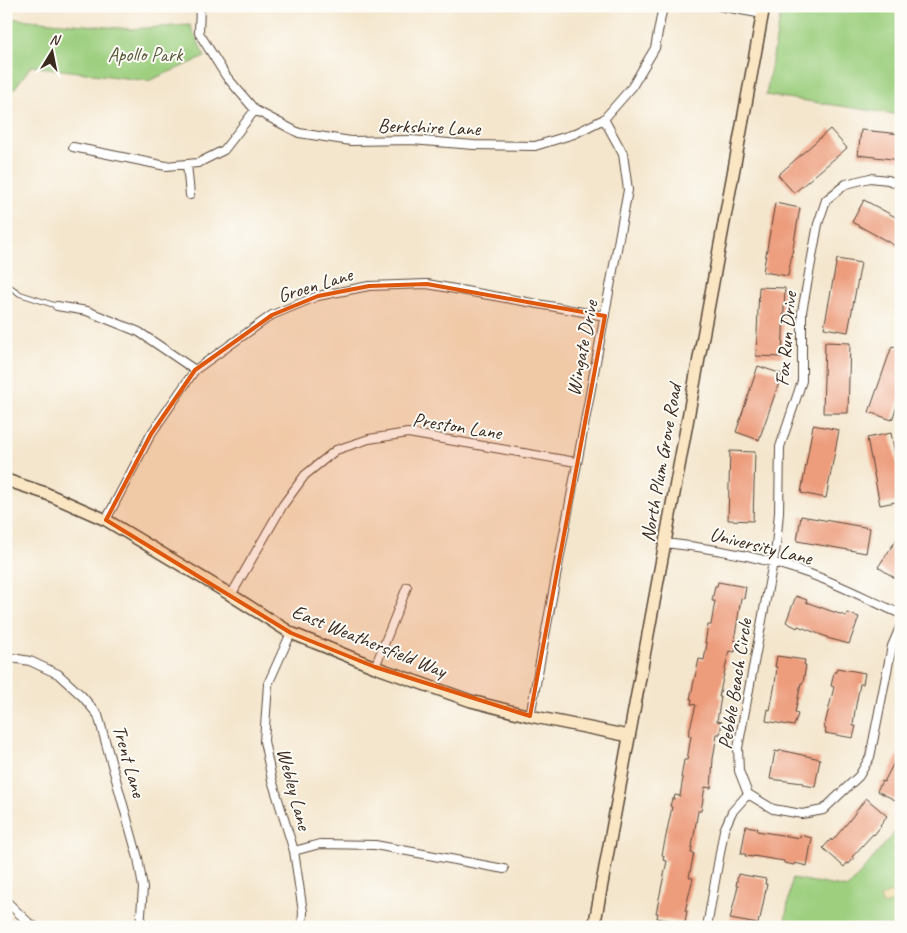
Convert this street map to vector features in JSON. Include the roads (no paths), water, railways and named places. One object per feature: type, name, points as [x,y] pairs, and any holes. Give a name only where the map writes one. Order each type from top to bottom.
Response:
[{"type":"street","points":[[73,147],[166,166],[198,163],[224,150],[255,110],[226,76],[199,33],[200,6]]},
{"type":"street","points":[[604,119],[632,88],[655,48],[663,6]]},
{"type":"street","points":[[719,6],[764,10]]},
{"type":"street","name":"North Plum Grove Road","points":[[594,927],[764,10]]},
{"type":"street","name":"Berkshire Lane","points":[[255,110],[298,133],[351,141],[411,140],[474,145],[535,146],[574,134],[604,119]]},
{"type":"street","name":"Wingate Drive","points":[[530,716],[628,190],[623,154],[604,119]]},
{"type":"street","points":[[187,164],[190,195]]},
{"type":"street","name":"Fox Run Drive","points":[[772,562],[776,546],[779,512],[780,447],[802,381],[802,312],[818,224],[826,200],[846,184],[870,178],[888,180],[901,186]]},
{"type":"street","name":"Groen Lane","points":[[106,520],[151,434],[195,370],[272,315],[318,296],[369,286],[427,284],[605,316]]},
{"type":"street","points":[[57,306],[87,312],[139,332],[195,370]]},
{"type":"street","name":"Preston Lane","points":[[231,595],[283,505],[305,475],[336,450],[369,438],[408,433],[576,462]]},
{"type":"street","name":"East Weathersfield Way","points":[[6,480],[45,493],[106,520],[291,633],[375,667],[471,701],[530,716],[629,736]]},
{"type":"street","name":"University Lane","points":[[665,543],[772,562],[811,574],[901,614]]},
{"type":"street","name":"Pebble Beach Circle","points":[[748,794],[739,771],[738,748],[772,562]]},
{"type":"street","points":[[375,667],[407,587]]},
{"type":"street","points":[[707,927],[724,830],[732,812],[748,794],[773,810],[802,814],[823,810],[859,776],[870,757],[892,646],[901,625]]},
{"type":"street","name":"Webley Lane","points":[[291,633],[268,684],[264,741],[272,780],[294,851],[303,912],[302,927]]},
{"type":"street","name":"Trent Lane","points":[[6,656],[30,661],[58,674],[82,696],[98,716],[138,858],[143,888],[140,927]]},
{"type":"street","points":[[294,851],[320,844],[375,845],[504,868]]},
{"type":"street","points":[[6,901],[31,925],[36,927]]},
{"type":"lane","points":[[6,284],[20,294],[57,306]]},
{"type":"park label","name":"Apollo Park","points":[[145,54]]}]
